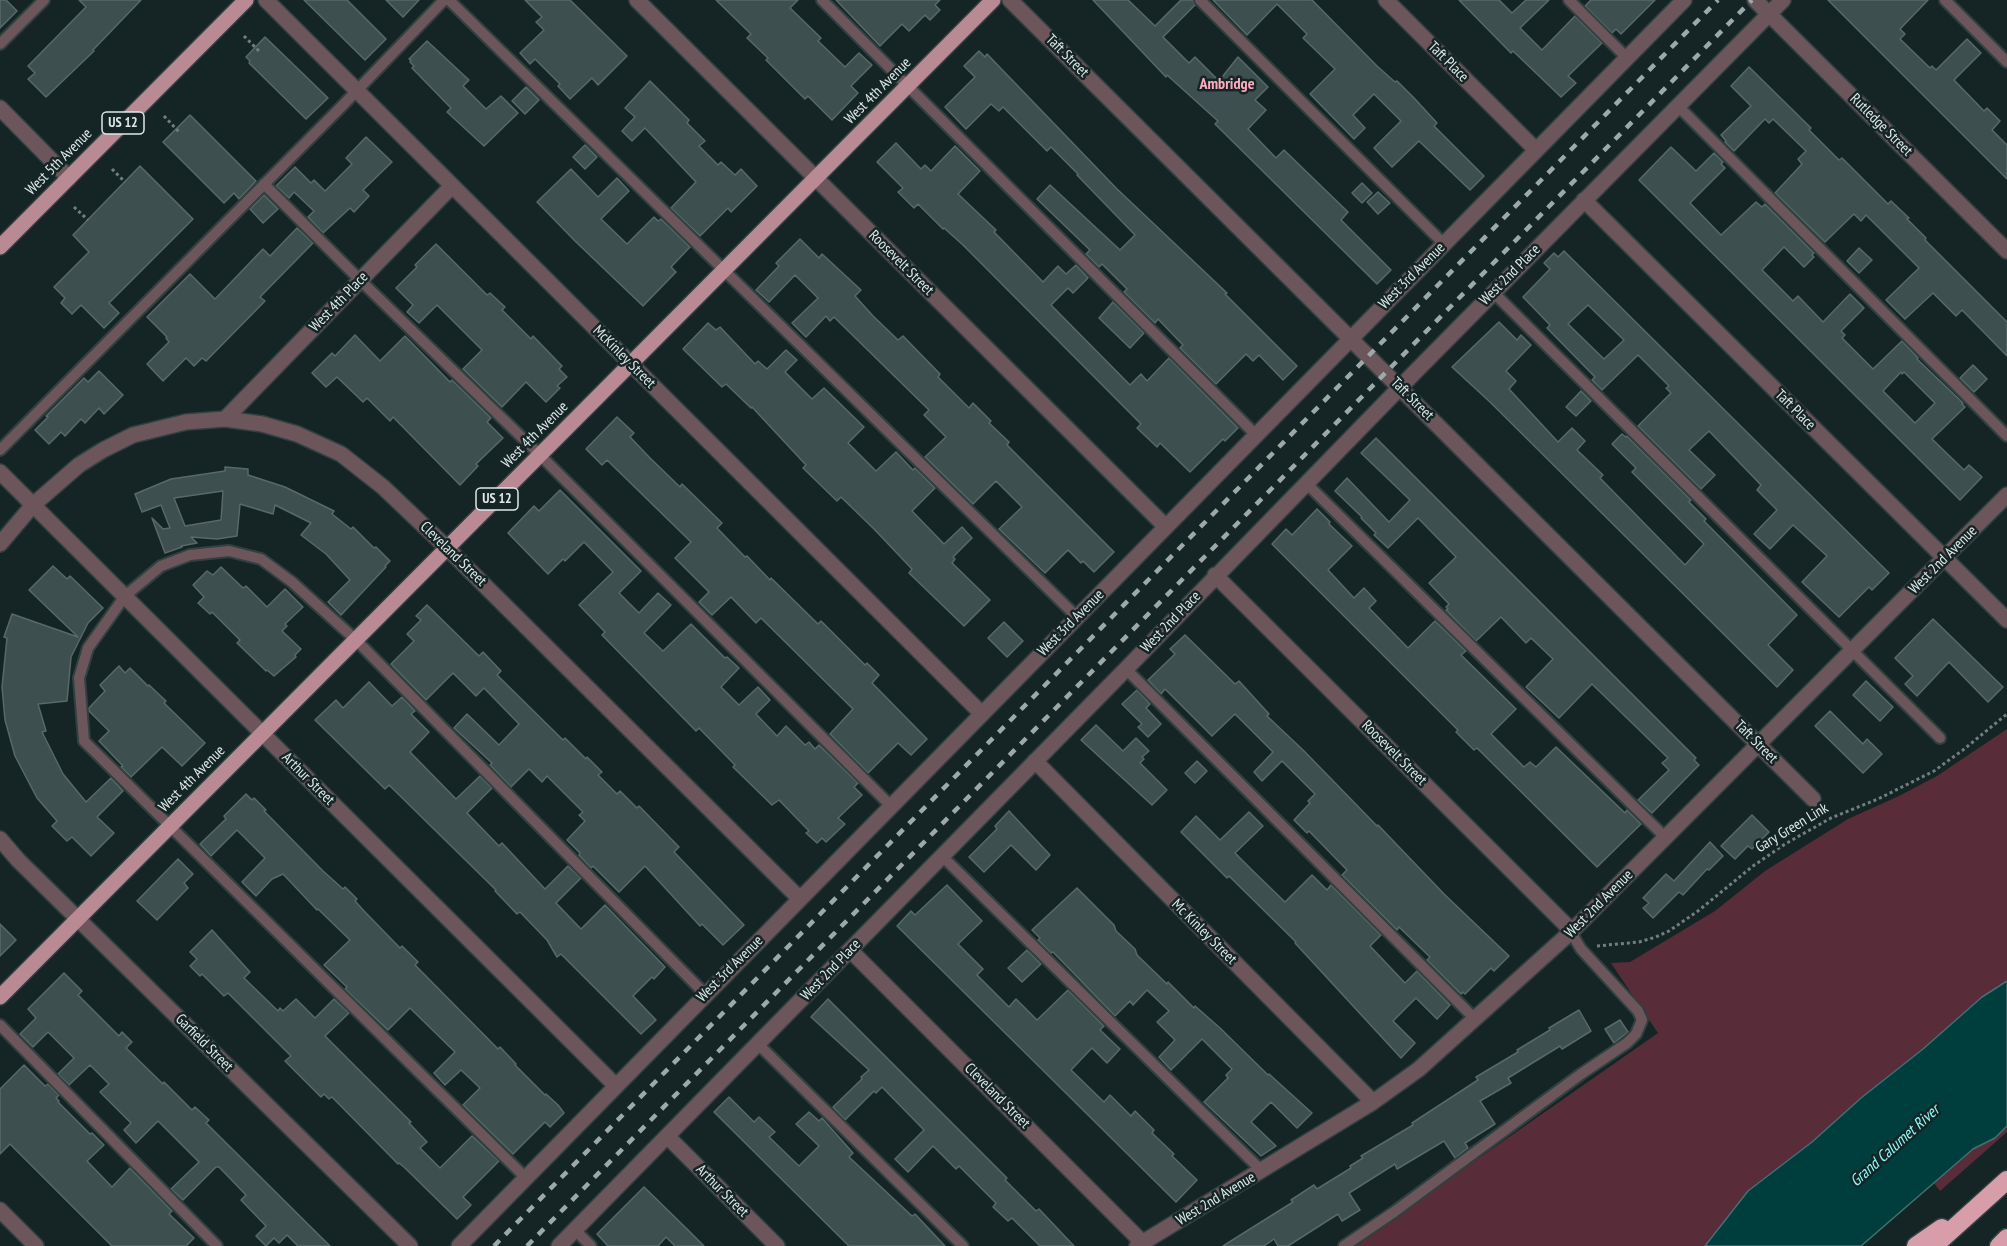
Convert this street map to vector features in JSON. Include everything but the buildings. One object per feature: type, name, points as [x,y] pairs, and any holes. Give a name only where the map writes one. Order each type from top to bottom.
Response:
[{"type":"highway","points":[[1934,1246],[2007,1180]]},
{"type":"highway","points":[[1916,1246],[1988,1197]]},
{"type":"highway","points":[[1999,1246],[2007,1238]]},
{"type":"main road","name":"West 5th Avenue","points":[[0,247],[246,0]]},
{"type":"main road","name":"West 4th Avenue","points":[[0,997],[993,0]]},
{"type":"street","name":"McKinley Street","points":[[266,0],[982,714]]},
{"type":"street","name":"Roosevelt Street","points":[[637,0],[1166,527]]},
{"type":"street","name":"Taft Street","points":[[1010,0],[1813,799]]},
{"type":"street","name":"Taft Place","points":[[1386,0],[1536,150]]},
{"type":"street","name":"West 3rd Avenue","points":[[459,1246],[1684,0]]},
{"type":"street","name":"Rutledge Street","points":[[1755,0],[2007,250]]},
{"type":"street","name":"West 2nd Place","points":[[560,1246],[1126,669],[1215,575],[1783,0]]},
{"type":"street","points":[[0,108],[69,178]]},
{"type":"street","name":"West 4th Place","points":[[225,419],[452,186]]},
{"type":"street","name":"Taft Place","points":[[1584,200],[2007,620]]},
{"type":"street","name":"Cleveland Street","points":[[33,506],[78,465],[103,450],[133,435],[186,422],[225,419],[262,424],[297,434],[341,454],[383,487],[447,548],[800,899]]},
{"type":"street","name":"Arthur Street","points":[[0,472],[616,1086]]},
{"type":"street","name":"West 2nd Avenue","points":[[1140,1244],[1373,1102],[1419,1069],[1572,931],[2007,495]]},
{"type":"street","points":[[0,544],[33,506]]},
{"type":"street","name":"Roosevelt Street","points":[[1215,575],[1572,931]]},
{"type":"street","name":"Mc Kinley Street","points":[[1035,761],[1373,1102]]},
{"type":"street","name":"Garfield Street","points":[[0,838],[18,860],[78,920],[410,1246]]},
{"type":"street","name":"Cleveland Street","points":[[850,950],[1140,1244]]},
{"type":"street","name":"Arthur Street","points":[[667,1136],[777,1246]]},
{"type":"street","points":[[0,1210],[36,1246]]},
{"type":"lane","points":[[0,44],[44,0]]},
{"type":"lane","points":[[0,450],[444,0]]},
{"type":"lane","points":[[449,0],[1077,617]]},
{"type":"lane","points":[[822,0],[1256,435]]},
{"type":"lane","points":[[1200,0],[1444,244]]},
{"type":"lane","points":[[1569,0],[1627,58]]},
{"type":"lane","points":[[1945,0],[2007,62]]},
{"type":"lane","points":[[1678,106],[2007,436]]},
{"type":"lane","points":[[264,184],[540,455],[891,806]]},
{"type":"lane","points":[[1493,292],[1940,738]]},
{"type":"lane","points":[[1306,483],[1666,838]]},
{"type":"lane","points":[[526,1178],[84,741],[80,678],[82,668],[88,648],[125,596],[160,566],[190,555],[229,551],[261,559],[292,582],[356,640],[706,995]]},
{"type":"lane","points":[[1126,669],[1475,1019]]},
{"type":"lane","points":[[942,856],[1262,1171]]},
{"type":"lane","points":[[1344,1246],[1627,1043],[1636,1034],[1642,1020],[1638,1011],[1581,949],[1572,931]]},
{"type":"lane","points":[[0,1025],[217,1246]]},
{"type":"lane","points":[[758,1044],[963,1246]]},
{"type":"lane","points":[[575,1230],[591,1246]]},
{"type":"path","points":[[244,36],[260,52]]},
{"type":"path","points":[[164,116],[180,133]]},
{"type":"path","points":[[112,169],[125,182]]},
{"type":"path","points":[[74,207],[88,220]]},
{"type":"path","name":"Gary Green Link","points":[[1595,946],[1639,942],[1669,931],[1785,844],[1831,818],[1878,799],[1934,771],[2007,714]]},
{"type":"shaded area","points":[[2007,729],[2007,981],[1982,997],[1812,1142],[1748,1191],[1705,1246],[1353,1246],[1658,1033],[1611,963],[1630,962],[1715,911],[1765,871],[1848,819],[1937,776]]},
{"type":"shaded area","points":[[2007,1126],[2007,1132],[1940,1191],[1934,1183],[1973,1149],[1995,1138]]},
{"type":"water","name":"Grand Calumet River","points":[[2007,981],[2007,1126],[1995,1138],[1973,1149],[1861,1246],[1705,1246],[1748,1191],[1812,1142],[1982,997]]},
{"type":"railway","points":[[494,1246],[1718,0]]},
{"type":"railway","points":[[527,1246],[1752,0]]},
{"type":"district","name":"Ambridge","points":[[1227,84]]}]
